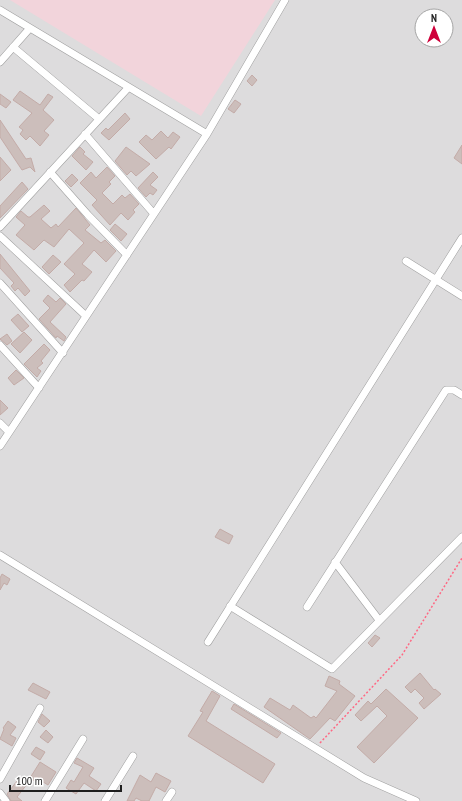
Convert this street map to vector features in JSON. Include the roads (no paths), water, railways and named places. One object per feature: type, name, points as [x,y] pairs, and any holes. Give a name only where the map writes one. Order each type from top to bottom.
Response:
[{"type":"street","points":[[0,446],[207,134],[285,0]]},
{"type":"street","points":[[0,10],[207,134]]},
{"type":"street","points":[[0,62],[30,28]]},
{"type":"street","points":[[13,47],[99,119]]},
{"type":"street","points":[[0,227],[128,88]]},
{"type":"street","points":[[85,134],[154,214]]},
{"type":"street","points":[[50,172],[88,215],[127,255]]},
{"type":"street","points":[[0,236],[86,316]]},
{"type":"street","points":[[208,642],[462,238]]},
{"type":"street","points":[[406,261],[462,296]]},
{"type":"street","points":[[0,283],[63,353]]},
{"type":"street","points":[[0,345],[39,388]]},
{"type":"street","points":[[307,606],[446,390],[454,390],[462,395]]},
{"type":"street","points":[[0,423],[9,432]]},
{"type":"street","points":[[230,606],[332,669],[462,537]]},
{"type":"street","points":[[0,555],[364,778],[416,801]]},
{"type":"street","points":[[335,562],[379,620]]},
{"type":"street","points":[[0,779],[40,708]]},
{"type":"street","points":[[45,801],[83,739]]},
{"type":"street","points":[[105,801],[133,756]]},
{"type":"street","points":[[166,801],[172,792]]},
{"type":"street","points":[[0,793],[6,801]]}]
